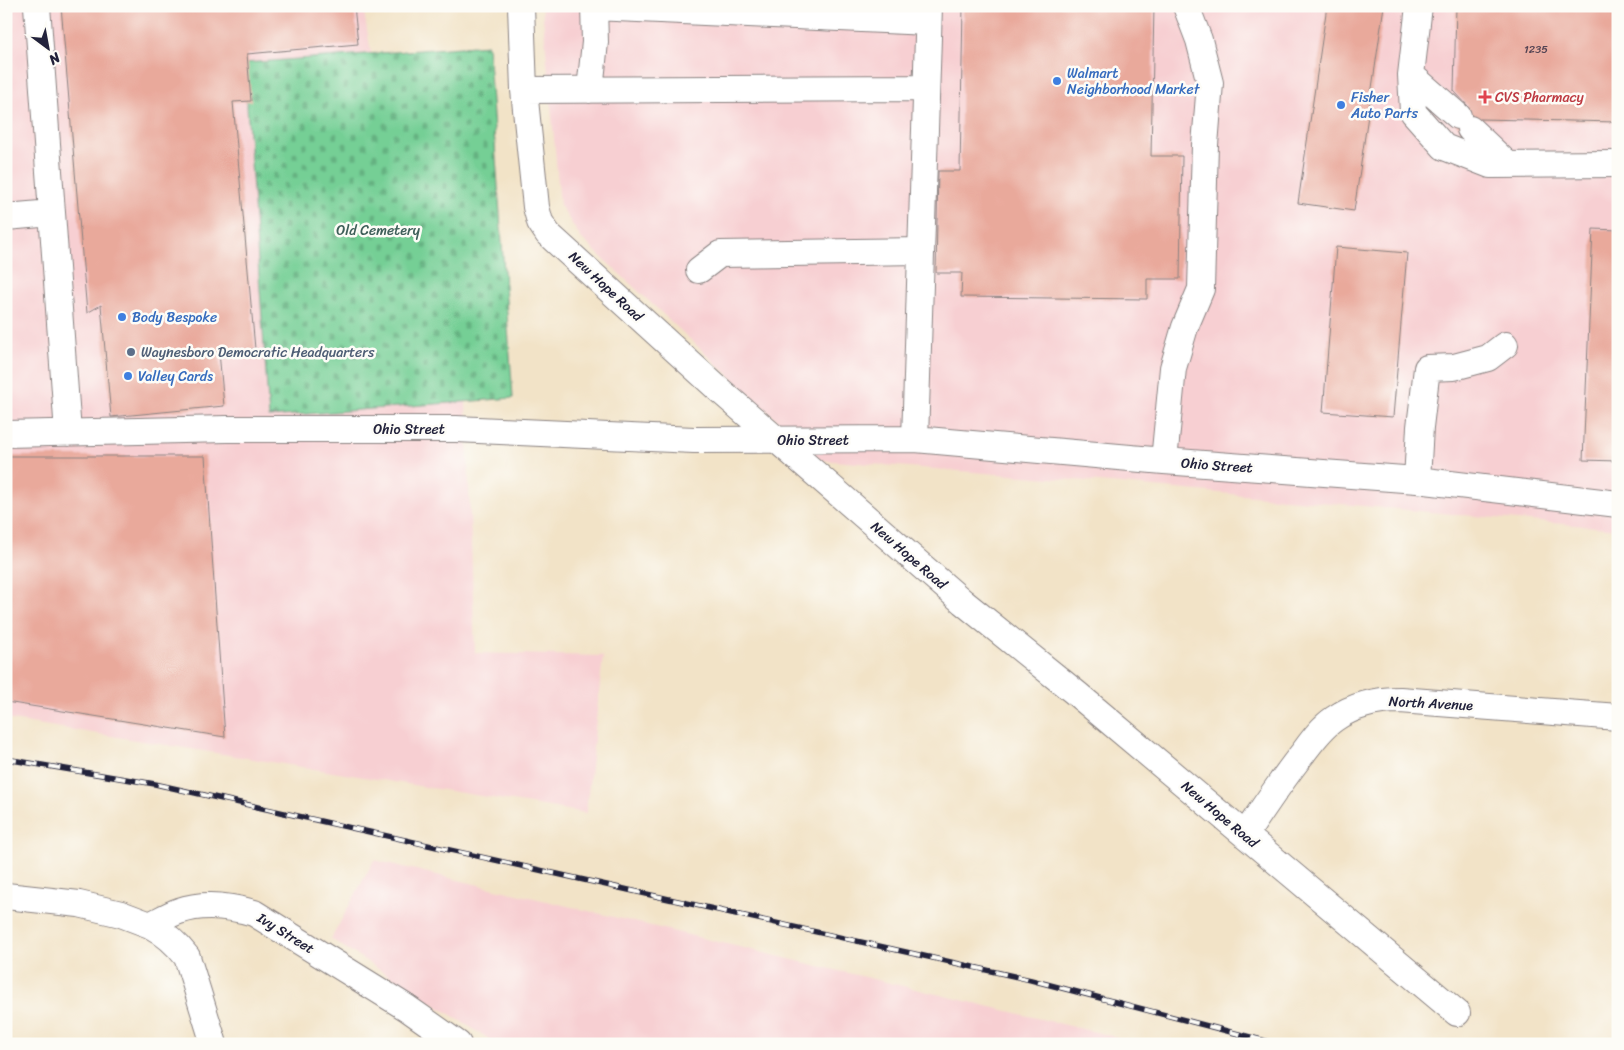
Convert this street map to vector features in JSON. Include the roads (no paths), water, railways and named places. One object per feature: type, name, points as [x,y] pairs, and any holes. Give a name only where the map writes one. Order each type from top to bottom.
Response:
[{"type":"street","points":[[37,6],[68,433]]},
{"type":"street","name":"New Hope Road","points":[[521,6],[524,90],[536,207],[540,222],[548,234],[716,387],[962,602],[1077,694],[1457,1013]]},
{"type":"street","points":[[1164,461],[1173,368],[1185,327],[1201,289],[1205,145],[1210,83],[1199,40],[1186,6]]},
{"type":"street","points":[[1420,6],[1411,75],[1414,112],[1444,147],[1490,166],[1618,164]]},
{"type":"street","points":[[590,90],[595,42],[594,7],[928,14],[915,439]]},
{"type":"street","points":[[1411,75],[1464,122],[1508,165]]},
{"type":"street","points":[[524,90],[926,88]]},
{"type":"street","points":[[6,217],[52,213]]},
{"type":"street","points":[[700,270],[720,254],[921,251]]},
{"type":"street","points":[[1417,480],[1420,427],[1427,368],[1454,367],[1488,358],[1505,345]]},
{"type":"street","name":"Ohio Street","points":[[6,434],[227,429],[456,429],[694,440],[915,439],[1164,461],[1417,480],[1618,504]]},
{"type":"street","name":"North Avenue","points":[[1245,835],[1292,766],[1319,732],[1334,718],[1362,704],[1382,700],[1400,700],[1618,717]]},
{"type":"street","points":[[6,896],[79,904],[121,914],[159,929],[187,957],[214,1044]]},
{"type":"street","name":"Ivy Street","points":[[150,925],[180,910],[206,905],[233,907],[254,913],[407,1008],[458,1044]]},
{"type":"railway","points":[[6,759],[155,784],[1031,980],[1277,1044]]},
{"type":"place","name":"Walmart Neighborhood Market","points":[[1057,81]]},
{"type":"place","name":"CVS Pharmacy","points":[[1485,97]]},
{"type":"place","name":"Fisher Auto Parts","points":[[1341,105]]},
{"type":"place","name":"Body Bespoke","points":[[122,317]]},
{"type":"place","name":"Waynesboro Democratic Headquarters","points":[[131,352]]},
{"type":"place","name":"Valley Cards","points":[[128,376]]},
{"type":"park label","name":"Old Cemetery","points":[[378,230]]}]
